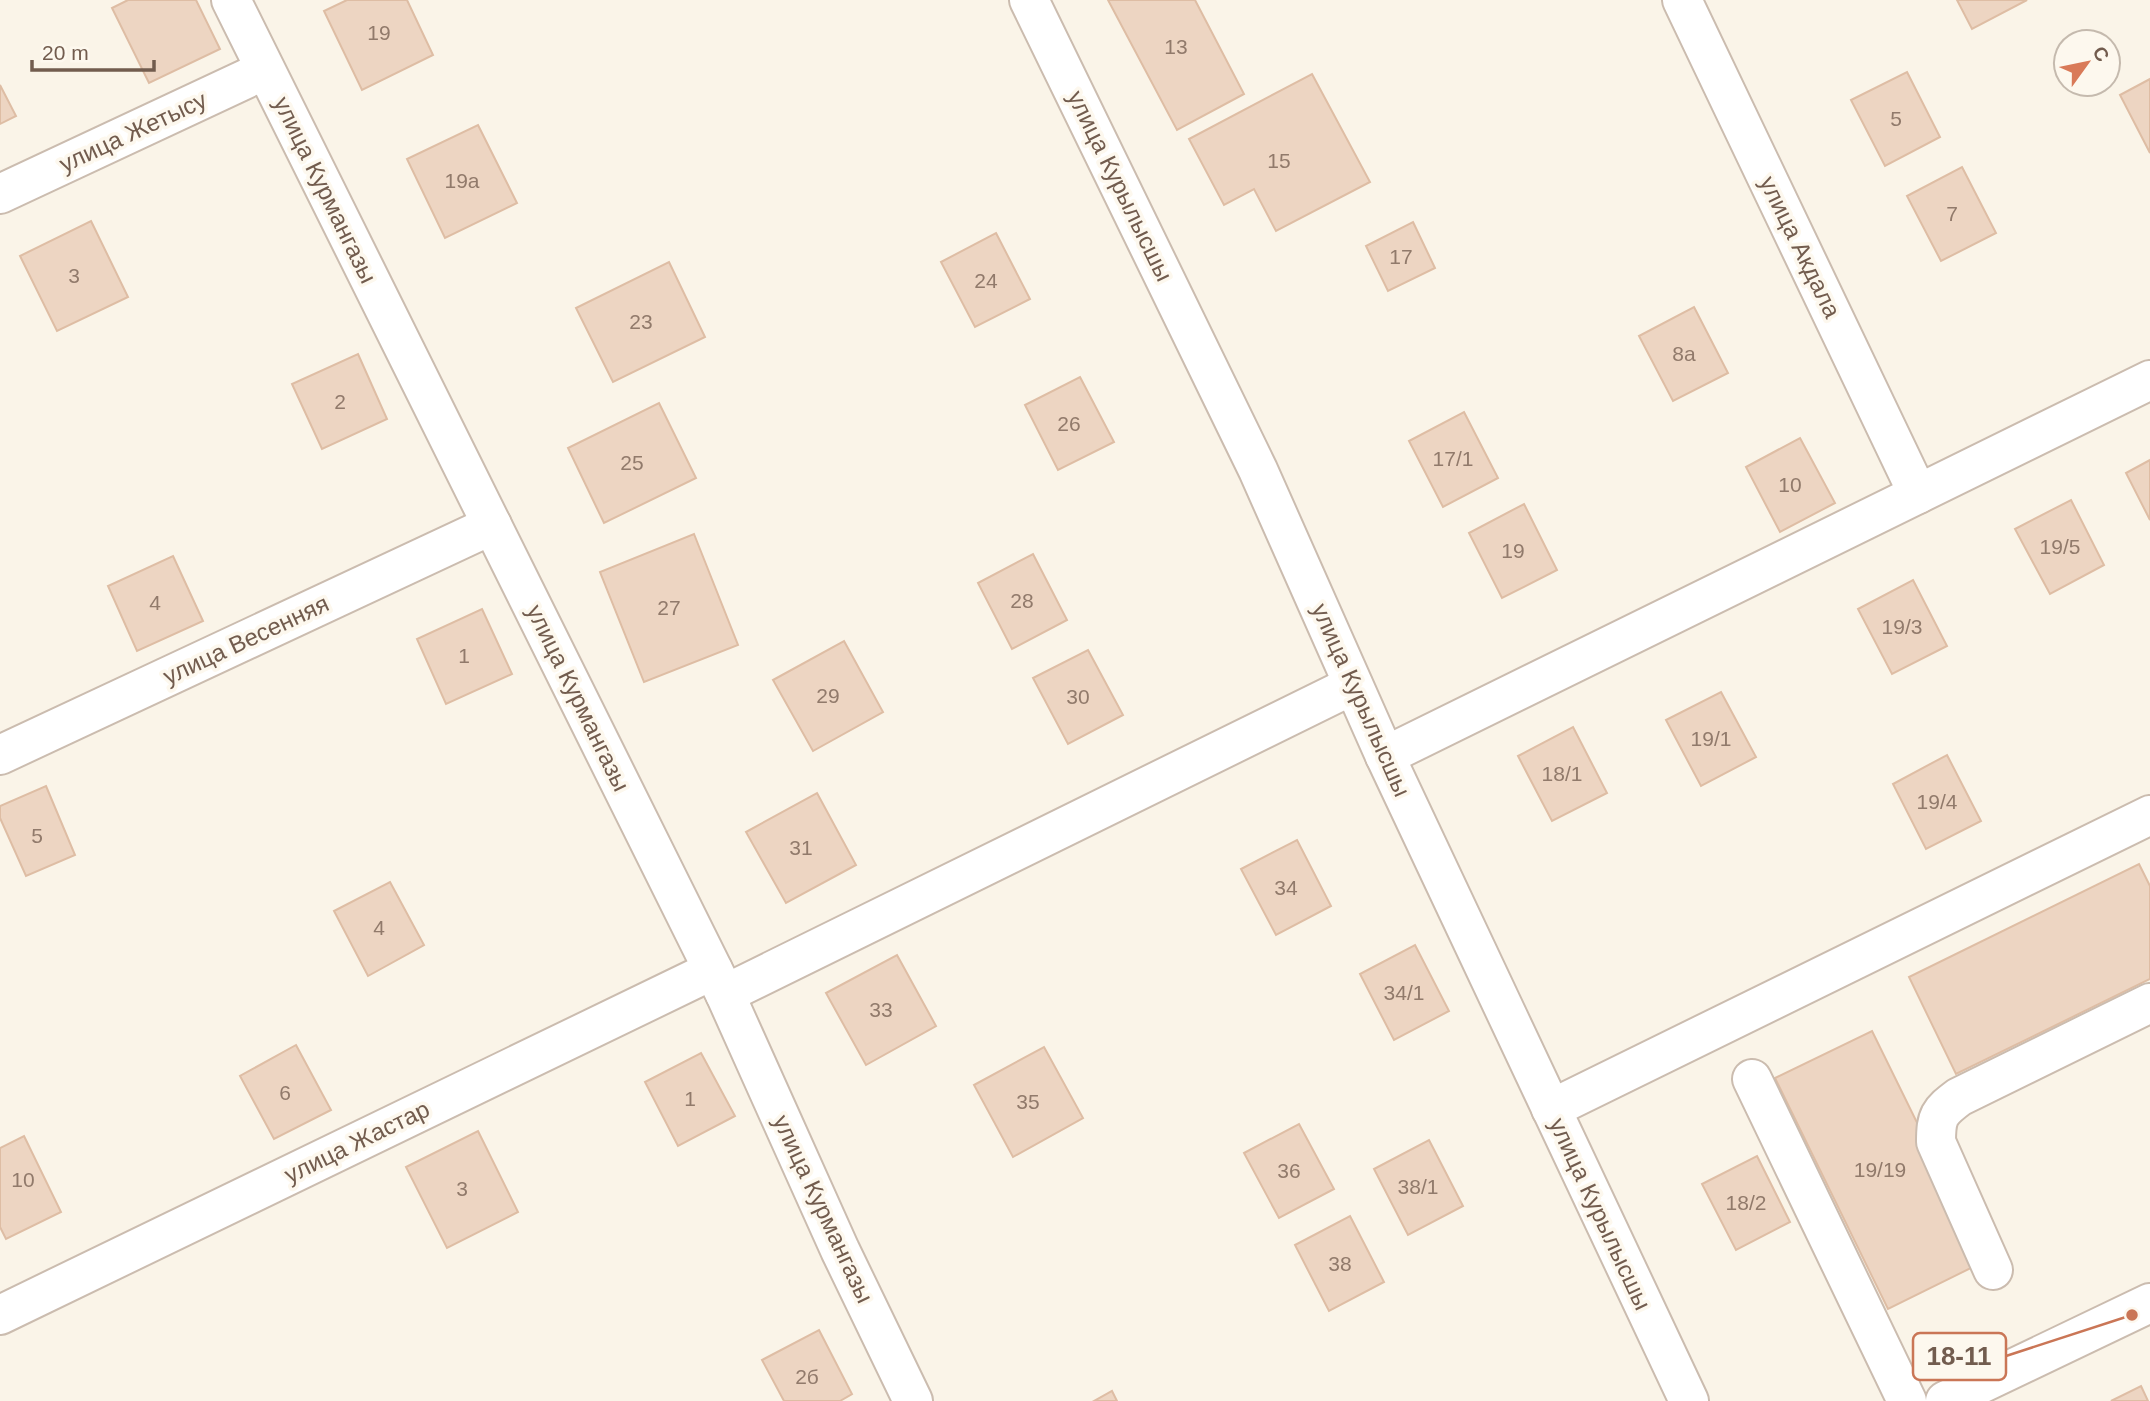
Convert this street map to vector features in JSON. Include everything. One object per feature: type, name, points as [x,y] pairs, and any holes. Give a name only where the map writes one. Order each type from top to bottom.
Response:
[{"type":"street","name":"улица Курмангазы","points":[[231,0],[719,982],[840,1250],[913,1401]]},
{"type":"street","name":"улица Курылысшы","points":[[1029,0],[1258,470],[1385,756],[1689,1401]]},
{"type":"street","name":"улица Акдала","points":[[1682,0],[1918,494]]},
{"type":"street","name":"улица Жетысу","points":[[0,194],[265,70]]},
{"type":"street","points":[[1385,756],[2150,380]]},
{"type":"street","name":"улица Весенняя","points":[[0,755],[492,524]]},
{"type":"street","name":"улица Жастар","points":[[0,1315],[1353,685]]},
{"type":"street","points":[[1551,1109],[2150,815]]},
{"type":"street","points":[[1993,1270],[1936,1142],[1939,1115],[1959,1097],[2149,1005]]},
{"type":"street","points":[[1752,1079],[1907,1401]]},
{"type":"street","points":[[1945,1401],[2150,1303]]},
{"type":"building","points":[[128,0],[196,0],[220,49],[149,83],[112,8]]},
{"type":"building","points":[[347,0],[407,0],[433,55],[362,90],[324,11]]},
{"type":"building","points":[[1108,0],[1195,0],[1244,94],[1177,130]]},
{"type":"building","points":[[1957,0],[2027,0],[1972,29]]},
{"type":"building","points":[[1907,72],[1940,137],[1885,166],[1851,100]]},
{"type":"building","points":[[1312,74],[1370,182],[1276,231],[1254,189],[1224,205],[1189,139]]},
{"type":"building","points":[[2150,79],[2150,153],[2122,98],[2122,94]]},
{"type":"building","points":[[0,85],[16,116],[0,124]]},
{"type":"building","points":[[478,125],[517,203],[445,238],[407,159]]},
{"type":"building","points":[[1962,167],[1996,233],[1941,261],[1907,196]]},
{"type":"building","points":[[91,221],[128,297],[57,331],[20,256]]},
{"type":"building","points":[[1413,222],[1435,268],[1388,291],[1366,246]]},
{"type":"building","points":[[996,233],[1030,299],[975,327],[941,262]]},
{"type":"building","points":[[669,262],[705,337],[613,382],[576,308]]},
{"type":"building","points":[[1694,307],[1728,373],[1673,401],[1639,336]]},
{"type":"building","points":[[358,354],[387,419],[322,449],[292,384]]},
{"type":"building","points":[[1080,377],[1114,442],[1058,470],[1025,405]]},
{"type":"building","points":[[659,403],[696,478],[604,523],[568,448]]},
{"type":"building","points":[[1464,412],[1498,478],[1443,507],[1409,441]]},
{"type":"building","points":[[1800,438],[1835,503],[1780,532],[1746,467]]},
{"type":"building","points":[[2150,460],[2150,520],[2126,473]]},
{"type":"building","points":[[2071,500],[2104,565],[2050,594],[2015,529]]},
{"type":"building","points":[[1524,504],[1557,570],[1502,598],[1469,533]]},
{"type":"building","points":[[694,534],[738,645],[644,682],[600,572]]},
{"type":"building","points":[[1033,554],[1067,620],[1012,649],[978,583]]},
{"type":"building","points":[[173,556],[203,621],[137,651],[108,586]]},
{"type":"building","points":[[1913,580],[1947,646],[1892,674],[1858,609]]},
{"type":"building","points":[[482,609],[512,674],[446,704],[417,639]]},
{"type":"building","points":[[844,641],[883,712],[813,751],[773,680]]},
{"type":"building","points":[[1088,650],[1123,715],[1068,744],[1033,678]]},
{"type":"building","points":[[1721,692],[1756,757],[1701,786],[1666,720]]},
{"type":"building","points":[[1573,727],[1607,793],[1552,821],[1518,756]]},
{"type":"building","points":[[1947,755],[1981,821],[1926,849],[1893,784]]},
{"type":"building","points":[[46,786],[75,855],[26,876],[0,818],[0,806]]},
{"type":"building","points":[[817,793],[856,865],[786,903],[746,832]]},
{"type":"building","points":[[1297,840],[1331,906],[1276,935],[1241,869]]},
{"type":"building","points":[[2139,864],[2150,886],[2150,979],[1956,1074],[1909,977]]},
{"type":"building","points":[[390,882],[424,945],[368,976],[334,911]]},
{"type":"building","points":[[1415,945],[1449,1011],[1394,1040],[1360,974]]},
{"type":"building","points":[[897,955],[936,1026],[866,1065],[826,993]]},
{"type":"building","points":[[1872,1031],[1985,1261],[1888,1309],[1775,1078]]},
{"type":"building","points":[[296,1045],[331,1110],[274,1139],[240,1076]]},
{"type":"building","points":[[1044,1047],[1083,1118],[1013,1157],[974,1085]]},
{"type":"building","points":[[701,1053],[735,1116],[678,1146],[645,1082]]},
{"type":"building","points":[[1299,1124],[1334,1189],[1279,1218],[1244,1153]]},
{"type":"building","points":[[478,1131],[518,1212],[447,1248],[406,1167]]},
{"type":"building","points":[[24,1136],[61,1212],[6,1239],[0,1227],[0,1148]]},
{"type":"building","points":[[1429,1140],[1463,1206],[1408,1235],[1374,1169]]},
{"type":"building","points":[[1757,1156],[1790,1222],[1736,1250],[1702,1184]]},
{"type":"building","points":[[1350,1216],[1384,1282],[1329,1311],[1295,1245]]},
{"type":"building","points":[[819,1330],[852,1394],[840,1401],[784,1401],[762,1360]]},
{"type":"building","points":[[2141,1386],[2148,1401],[2111,1401]]},
{"type":"building","points":[[1112,1391],[1117,1401],[1094,1401]]},
{"type":"place","name":"18-11","points":[[2132,1315]]}]
